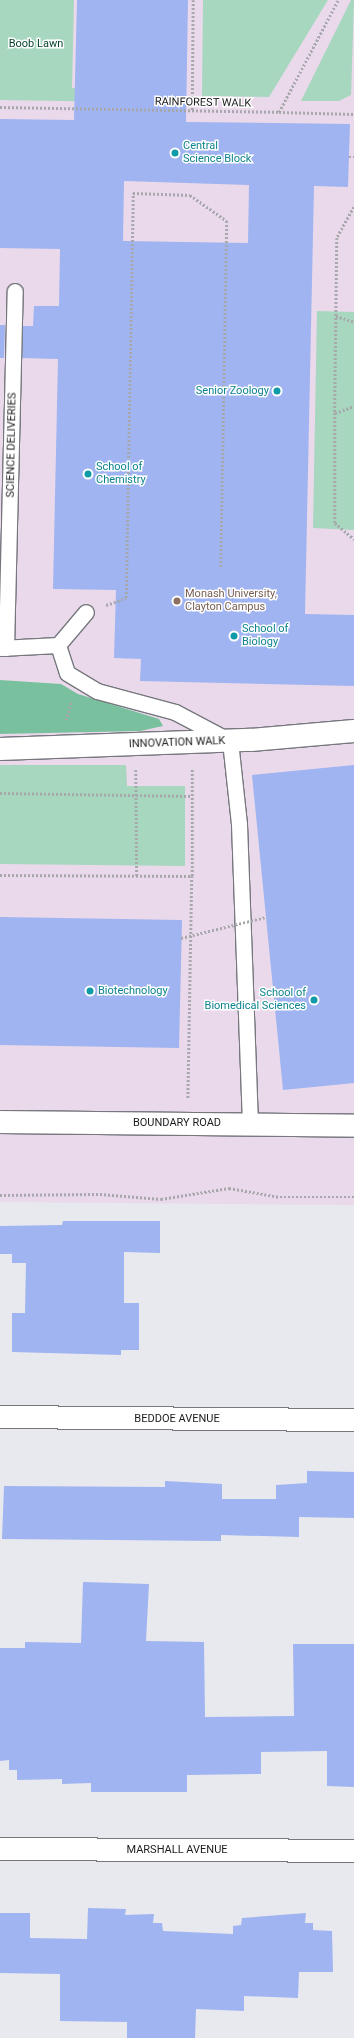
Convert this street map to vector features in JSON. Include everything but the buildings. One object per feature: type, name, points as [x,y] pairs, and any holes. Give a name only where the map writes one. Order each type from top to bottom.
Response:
[{"type":"street","name":"INNOVATION WALK","points":[[0,749],[192,743],[354,731]]},
{"type":"street","name":"BOUNDARY ROAD","points":[[0,1122],[354,1126]]},
{"type":"street","name":"BEDDOE AVENUE","points":[[0,1417],[354,1420]]},
{"type":"street","name":"MARSHALL AVENUE","points":[[0,1849],[354,1851]]},
{"type":"lane","name":"SCIENCE DELIVERIES","points":[[3,648],[15,291]]},
{"type":"lane","points":[[3,648],[58,645],[86,612]]},
{"type":"lane","points":[[58,645],[67,673],[97,691],[175,712],[230,741],[239,824],[250,1124]]},
{"type":"path","points":[[192,110],[193,0]]},
{"type":"path","points":[[279,112],[338,0]]},
{"type":"path","name":"RAINFOREST WALK","points":[[0,107],[354,114]]},
{"type":"path","points":[[349,157],[354,157]]},
{"type":"path","points":[[86,612],[126,598],[133,193],[190,195],[227,221],[221,567]]},
{"type":"path","points":[[354,207],[337,238],[335,413],[336,522],[354,539]]},
{"type":"path","points":[[336,316],[354,322]]},
{"type":"path","points":[[335,413],[354,406]]},
{"type":"path","points":[[57,747],[71,702],[67,673]]},
{"type":"path","points":[[187,1123],[192,876],[192,743]]},
{"type":"path","points":[[0,793],[192,796]]},
{"type":"path","points":[[136,795],[137,876]]},
{"type":"path","points":[[0,875],[192,876]]},
{"type":"path","points":[[181,938],[266,917]]},
{"type":"path","points":[[0,1195],[100,1194],[161,1199],[229,1188],[280,1197],[354,1197]]},
{"type":"shaded area","name":"Monash University, Clayton Campus","points":[[0,0],[354,0],[354,1205],[0,1202]]},
{"type":"green space","name":"Boob Lawn","points":[[0,0],[74,0],[72,88],[123,90],[125,102],[0,100]]},
{"type":"green space","points":[[203,0],[328,0],[269,97],[202,96]]},
{"type":"green space","points":[[351,0],[354,0],[351,95],[339,101],[301,101]]},
{"type":"green space","points":[[317,311],[354,312],[354,530],[313,528]]},
{"type":"green space","points":[[0,680],[61,684],[78,694],[159,719],[163,726],[140,731],[0,734]]},
{"type":"green space","points":[[0,765],[126,765],[127,786],[185,786],[185,866],[0,864]]},
{"type":"place","name":"Central Science Block","points":[[175,153]]},
{"type":"place","name":"Senior Zoology","points":[[277,391]]},
{"type":"place","name":"School of Chemistry","points":[[88,474]]},
{"type":"place","name":"Monash University, Clayton Campus","points":[[177,601]]},
{"type":"place","name":"School of Biology","points":[[234,636]]},
{"type":"place","name":"Biotechnology","points":[[90,991]]},
{"type":"place","name":"School of Biomedical Sciences","points":[[314,1000]]}]
